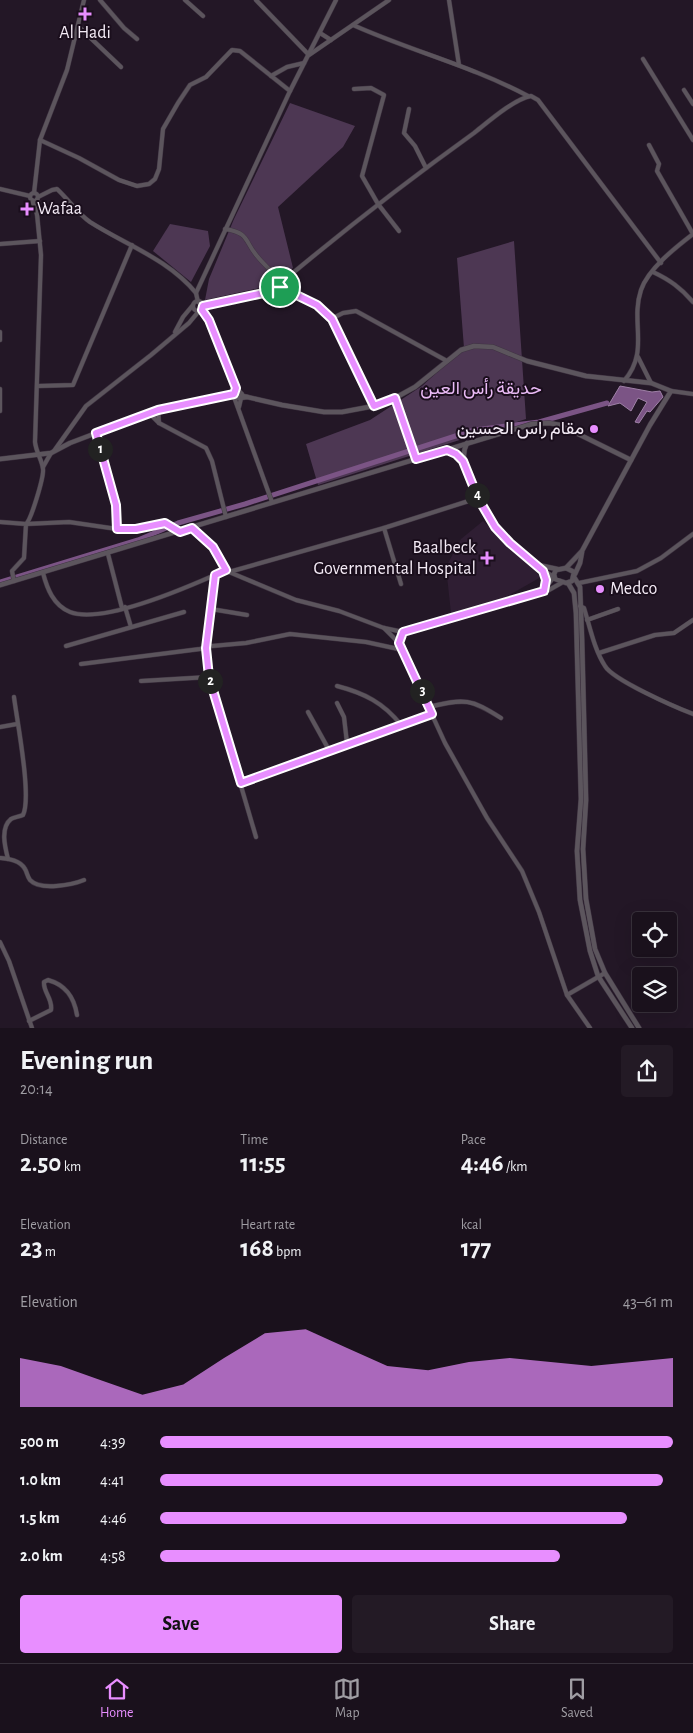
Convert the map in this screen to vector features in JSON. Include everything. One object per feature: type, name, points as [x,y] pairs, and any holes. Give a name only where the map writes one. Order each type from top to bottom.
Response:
[{"type":"street","points":[[43,467],[35,439],[42,266],[37,214],[39,204],[35,196],[40,140],[66,75],[84,0]]},
{"type":"street","points":[[100,0],[136,39]]},
{"type":"street","points":[[185,0],[204,16]]},
{"type":"street","points":[[256,0],[309,55]]},
{"type":"street","points":[[196,292],[290,91],[336,0]]},
{"type":"street","points":[[309,55],[389,0]]},
{"type":"street","points":[[449,0],[459,65]]},
{"type":"street","points":[[353,25],[380,37],[497,80],[538,100],[661,263]]},
{"type":"street","points":[[78,26],[120,67]]},
{"type":"street","points":[[320,32],[332,40]]},
{"type":"street","points":[[40,140],[79,158],[119,180],[137,186],[146,186],[152,182],[158,172],[163,129],[192,84],[206,77],[230,51],[234,49],[290,91]]},
{"type":"street","points":[[643,59],[693,140]]},
{"type":"street","points":[[271,76],[291,66],[304,63]]},
{"type":"street","points":[[354,89],[371,88],[384,95],[362,176],[378,204],[399,231]]},
{"type":"street","points":[[684,90],[693,104]]},
{"type":"street","points":[[193,305],[195,310],[201,309],[268,292],[280,287],[378,204],[528,96]]},
{"type":"street","points":[[409,109],[404,133],[417,149],[426,168]]},
{"type":"street","points":[[624,381],[630,375],[638,357],[640,298],[644,283],[661,263],[693,234],[657,171],[659,164],[649,145]]},
{"type":"street","points":[[0,188],[35,196],[57,189],[83,217],[174,271],[196,292],[198,302],[209,320],[236,388],[243,396]]},
{"type":"street","points":[[225,229],[237,232],[247,238],[256,254],[283,283]]},
{"type":"street","points":[[0,244],[40,241]]},
{"type":"street","points":[[38,386],[68,386],[73,384],[132,245]]},
{"type":"street","points":[[653,272],[670,280],[684,291],[693,302]]},
{"type":"street","points":[[280,287],[317,305],[332,319],[374,406]]},
{"type":"street","points":[[174,334],[183,317],[198,302]]},
{"type":"street","points":[[14,580],[12,571],[24,558],[26,524],[29,521],[34,501],[41,485],[43,467],[52,452],[86,406],[189,323],[201,309]]},
{"type":"street","points":[[332,319],[343,313],[356,312],[447,361]]},
{"type":"street","points":[[0,332],[0,340]]},
{"type":"street","points":[[0,459],[52,452],[70,443],[158,410],[232,395],[324,412],[342,412],[374,406],[395,398],[415,386],[461,350],[468,347],[486,346],[527,361],[569,372],[624,381],[651,383],[671,391],[693,394]]},
{"type":"street","points":[[638,357],[651,383]]},
{"type":"street","points":[[232,395],[236,388]]},
{"type":"street","points":[[0,389],[0,411]]},
{"type":"street","points":[[566,568],[582,551],[671,391]]},
{"type":"street","points":[[232,395],[239,407],[272,502]]},
{"type":"street","points":[[239,407],[243,396]]},
{"type":"street","points":[[395,398],[415,457]]},
{"type":"street","points":[[158,410],[159,424]]},
{"type":"street","points":[[149,413],[159,424],[206,448],[212,461],[226,517]]},
{"type":"street","points":[[0,585],[180,532],[415,457],[447,450],[532,424],[549,423],[575,431],[631,460]]},
{"type":"street","points":[[96,433],[116,505],[117,529]]},
{"type":"street","points":[[466,443],[463,461],[488,518],[502,535],[543,571],[566,583],[574,593],[586,800],[583,833],[584,875],[591,929],[604,973],[639,1028]]},
{"type":"street","points":[[447,450],[456,454],[463,461]]},
{"type":"street","points":[[43,572],[52,597],[68,611],[87,616],[124,608],[183,590],[215,575],[384,528],[478,498]]},
{"type":"street","points":[[0,522],[26,524],[69,522],[117,529],[136,529],[165,523],[180,532]]},
{"type":"street","points":[[192,528],[213,547],[228,571],[288,597],[355,616],[384,628],[403,632],[572,581],[580,563],[582,551]]},
{"type":"street","points":[[384,528],[401,584]]},
{"type":"street","points":[[579,583],[641,570],[693,534]]},
{"type":"street","points":[[108,554],[131,627]]},
{"type":"street","points":[[537,565],[573,570],[574,576],[579,583],[581,606],[578,874],[585,930],[598,976],[632,1028]]},
{"type":"street","points":[[544,591],[558,568]]},
{"type":"street","points":[[543,571],[546,578],[546,586]]},
{"type":"street","points":[[215,575],[206,648],[209,677],[256,837]]},
{"type":"street","points":[[575,606],[581,606]]},
{"type":"street","points":[[581,606],[584,608],[605,668],[616,677],[693,714]]},
{"type":"street","points":[[211,609],[247,615]]},
{"type":"street","points":[[587,620],[618,609]]},
{"type":"street","points":[[66,646],[184,612]]},
{"type":"street","points":[[599,653],[656,635],[674,633],[693,620]]},
{"type":"street","points":[[384,628],[399,643],[403,650],[445,743],[487,818],[522,871],[539,912],[567,995],[590,1028]]},
{"type":"street","points":[[399,643],[403,632]]},
{"type":"street","points":[[81,664],[246,643],[290,634],[366,642],[403,650]]},
{"type":"street","points":[[141,681],[209,677]]},
{"type":"street","points":[[337,686],[371,698],[392,713],[401,725]]},
{"type":"street","points":[[8,859],[3,837],[5,826],[9,820],[22,815],[25,807],[24,771],[14,697]]},
{"type":"street","points":[[429,707],[445,703],[469,701],[479,704],[501,718]]},
{"type":"street","points":[[337,703],[344,718],[347,744]]},
{"type":"street","points":[[308,712],[330,750]]},
{"type":"street","points":[[241,783],[432,714]]},
{"type":"street","points":[[0,727],[17,724]]},
{"type":"street","points":[[0,858],[21,864],[29,879],[37,883],[63,886],[84,880]]},
{"type":"street","points":[[0,942],[9,961],[32,1028]]},
{"type":"street","points":[[567,995],[604,973]]},
{"type":"street","points":[[29,1021],[51,1010],[50,998],[44,987],[44,982],[48,980],[60,985],[70,994],[77,1015]]},
{"type":"shaded area","points":[[620,386],[652,392],[660,391],[663,397],[650,412],[647,411],[639,423],[635,422],[647,402],[638,398],[631,411],[620,403],[608,406]]},
{"type":"shaded area","name":"Baalbeck Governmental Hospital","points":[[483,521],[541,577],[506,597],[451,613],[446,567],[461,539]]},
{"type":"green space","points":[[290,103],[355,126],[343,147],[278,207],[293,268],[269,286],[205,300],[209,279],[234,219]]},
{"type":"green space","points":[[170,224],[208,231],[210,246],[191,282],[153,251]]},
{"type":"green space","name":"حديقة رأس العين","points":[[514,241],[526,419],[318,485],[306,444],[370,420],[422,386],[464,348],[457,258]]},
{"type":"waterway","points":[[0,582],[138,540],[178,523],[245,504],[474,430],[539,422],[607,403]]},
{"type":"place","name":"Al Hadi","points":[[85,14]]},
{"type":"place","name":"Wafaa","points":[[27,209]]},
{"type":"place","name":"مقام راس الحسين","points":[[594,429]]},
{"type":"place","name":"Baalbeck Governmental Hospital","points":[[487,558]]},
{"type":"place","name":"Medco","points":[[600,589]]},
{"type":"route","points":[[280,287],[317,305],[332,319],[374,406],[395,398],[416,459],[447,450],[460,457],[488,518],[510,543],[543,571],[546,575],[546,583],[544,591],[403,632],[399,643],[432,714],[241,783],[210,682],[206,648],[215,575],[226,570],[213,547],[192,528],[180,532],[165,523],[146,528],[117,529],[116,505],[96,433],[158,410],[234,394],[236,388],[209,320],[202,310],[203,306],[268,292],[280,287]]}]
